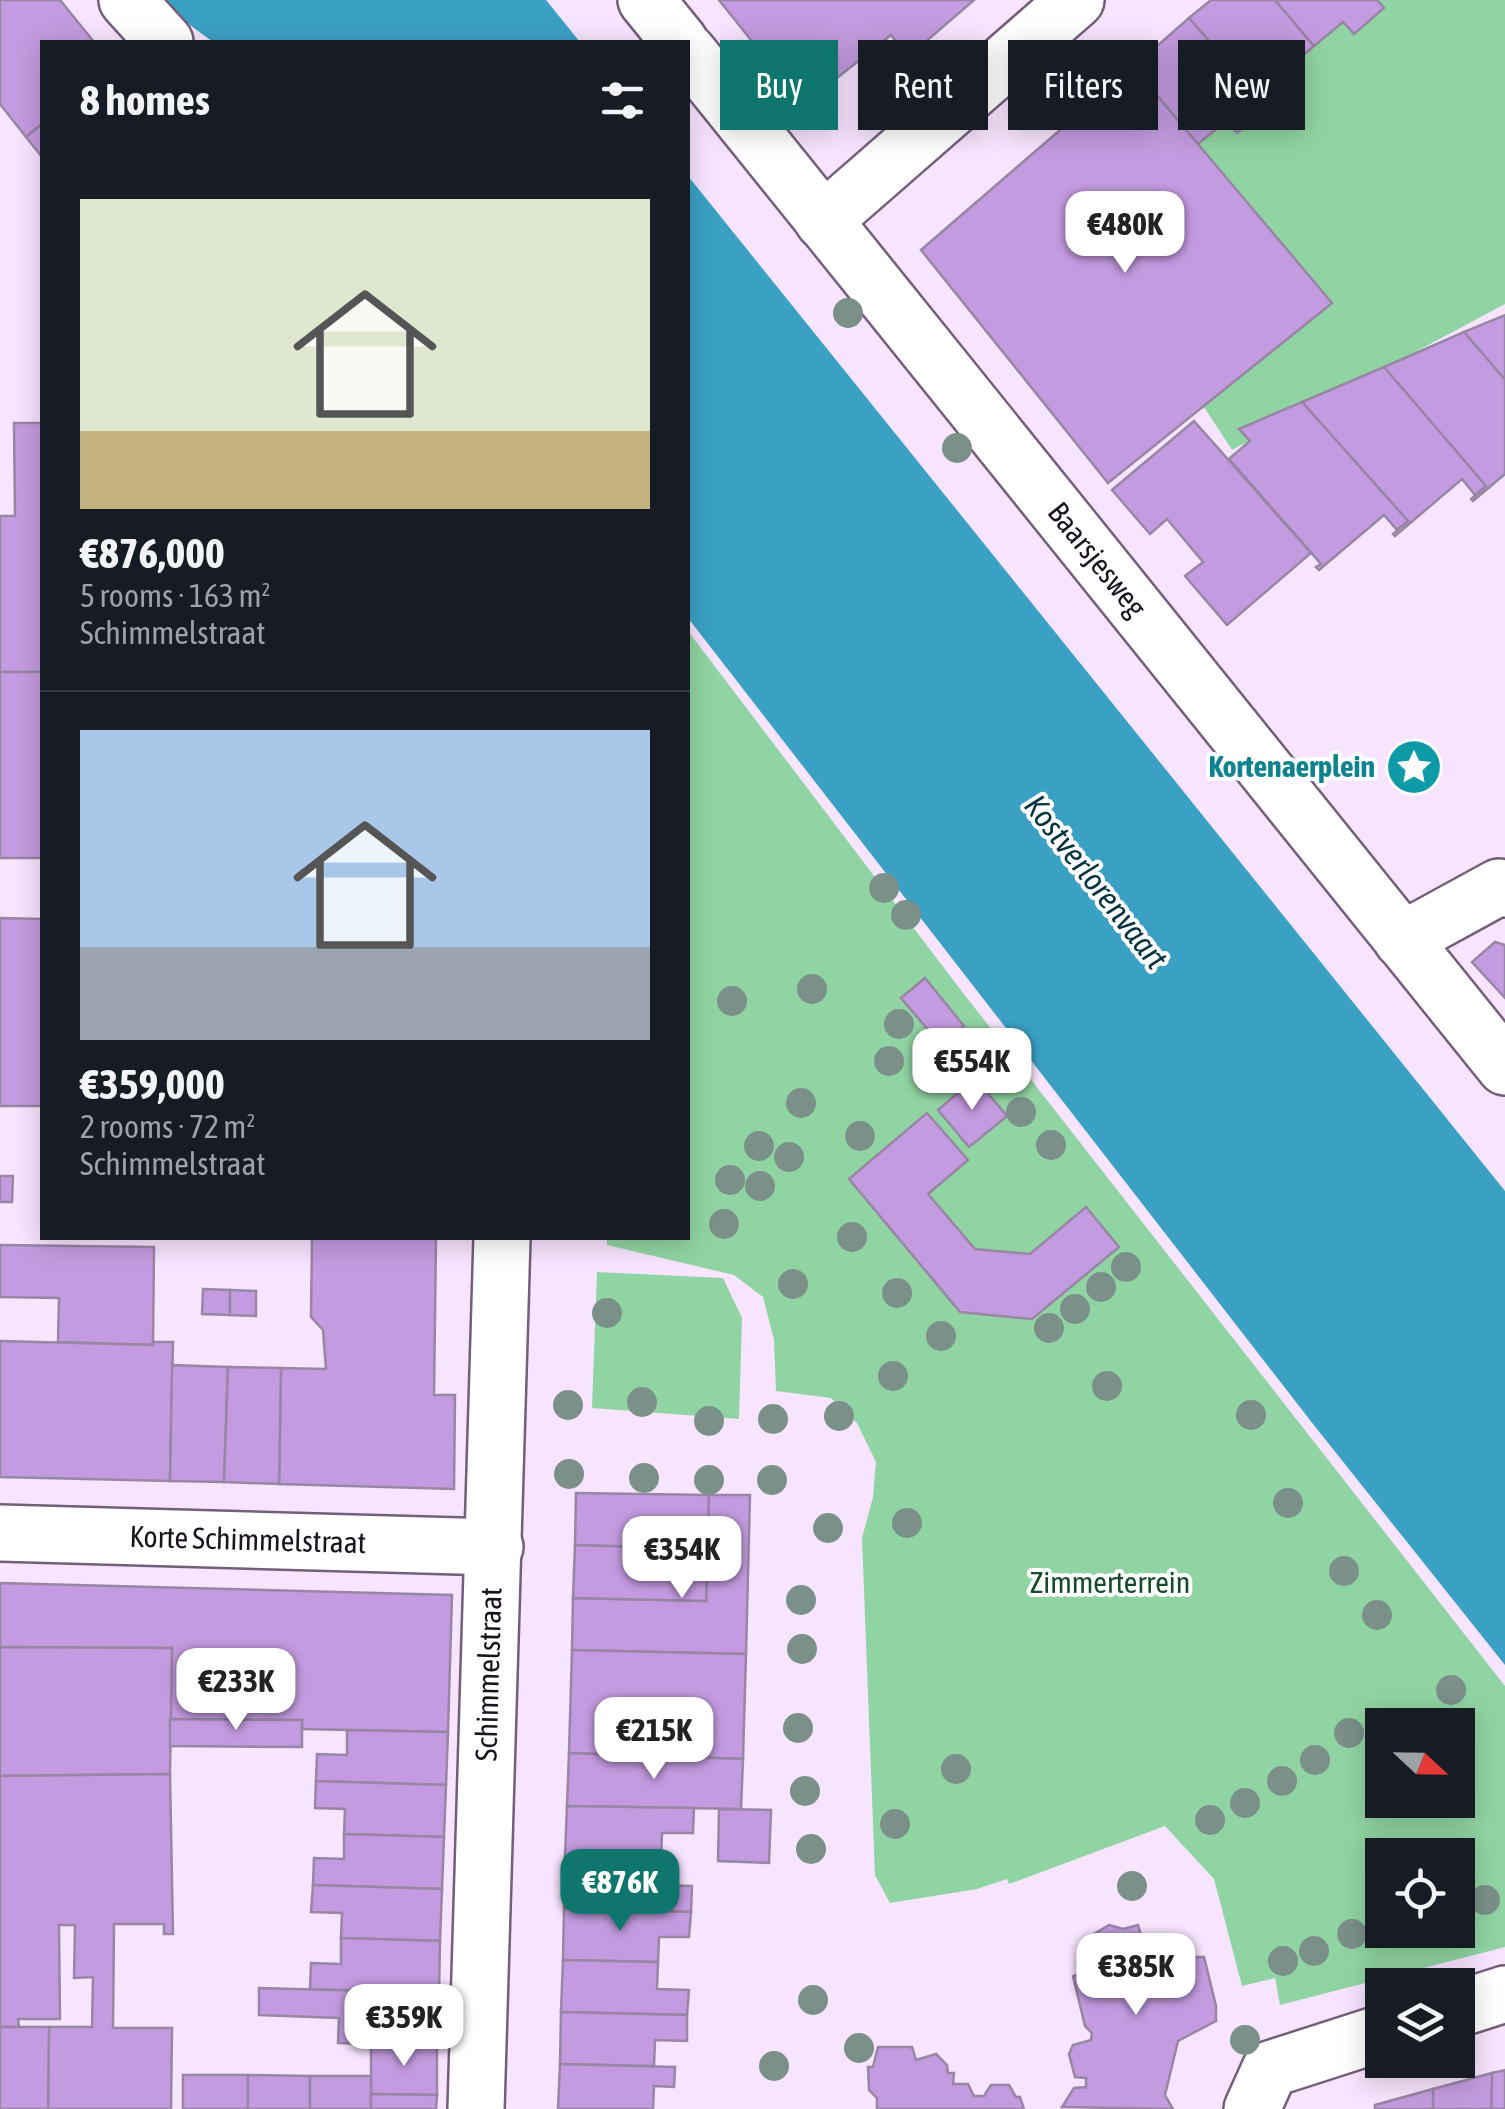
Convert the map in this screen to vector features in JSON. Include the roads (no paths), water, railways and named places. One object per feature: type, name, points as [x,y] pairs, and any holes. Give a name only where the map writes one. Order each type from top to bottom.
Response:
[{"type":"street","points":[[127,0],[163,40]]},
{"type":"street","points":[[646,0],[678,40]]},
{"type":"street","points":[[824,221],[1076,0]]},
{"type":"street","name":"Baarsjesweg","points":[[690,54],[1505,1068]]},
{"type":"street","points":[[1402,940],[1499,887],[1505,889]]},
{"type":"street","name":"Schimmelstraat","points":[[476,2109],[502,1240]]},
{"type":"street","name":"Korte Schimmelstraat","points":[[0,1534],[494,1546]]},
{"type":"street","points":[[1475,2004],[1505,1994]]},
{"type":"street","points":[[1252,2109],[1270,2070],[1365,2039]]},
{"type":"water","points":[[156,0],[546,0],[578,40],[210,40]]},
{"type":"water","name":"Kostverlorenvaart","points":[[690,178],[1505,1191],[1505,1665],[1313,1424],[690,621]]},
{"type":"place","name":"Kortenaerplein","points":[[1414,767]]},
{"type":"park label","name":"Zimmerterrein","points":[[1110,1583]]}]
